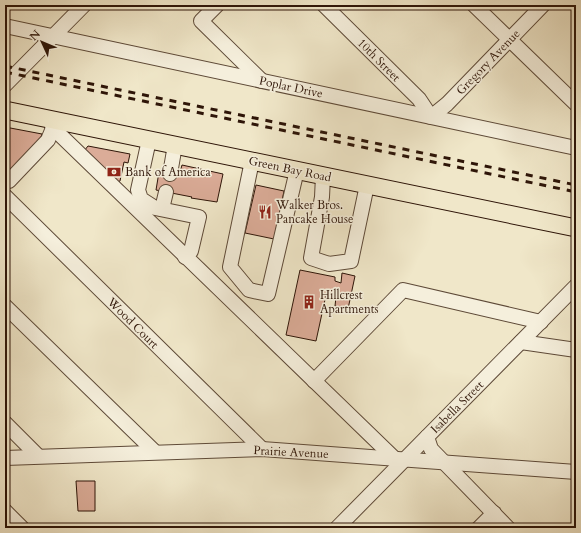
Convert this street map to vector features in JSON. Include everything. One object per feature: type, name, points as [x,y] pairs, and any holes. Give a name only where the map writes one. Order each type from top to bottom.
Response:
[{"type":"main road","name":"Green Bay Road","points":[[5,110],[51,124],[175,145],[576,228]]},
{"type":"street","points":[[5,85],[84,5]]},
{"type":"street","points":[[217,5],[201,21],[263,81]]},
{"type":"street","name":"10th Street","points":[[324,5],[419,99],[431,117]]},
{"type":"street","points":[[474,5],[576,104]]},
{"type":"street","name":"Gregory Avenue","points":[[431,117],[447,104],[543,5]]},
{"type":"street","name":"Poplar Drive","points":[[5,26],[576,148]]},
{"type":"street","points":[[5,178],[8,181],[48,140],[51,124]]},
{"type":"street","points":[[51,124],[185,257],[314,381],[400,459]]},
{"type":"street","points":[[149,140],[138,190],[141,199],[156,208],[199,217],[191,251],[185,257]]},
{"type":"street","points":[[170,174],[175,145]]},
{"type":"street","points":[[222,292],[230,267],[252,161]]},
{"type":"street","points":[[230,267],[249,290],[268,294],[297,170]]},
{"type":"street","points":[[323,176],[322,197],[311,258],[330,264],[351,261],[367,185]]},
{"type":"street","points":[[162,209],[166,192]]},
{"type":"street","name":"Wood Court","points":[[5,196],[262,449]]},
{"type":"street","name":"Isabella Street","points":[[337,528],[400,459],[427,437],[576,286]]},
{"type":"street","points":[[314,381],[403,290],[541,322]]},
{"type":"street","points":[[5,306],[155,452]]},
{"type":"street","points":[[521,342],[576,350]]},
{"type":"street","points":[[5,423],[38,456]]},
{"type":"street","points":[[427,437],[431,449],[508,528]]},
{"type":"street","name":"Prairie Avenue","points":[[5,458],[262,449],[400,459],[445,464],[576,472]]},
{"type":"street","points":[[5,511],[22,528]]},
{"type":"street","points":[[479,528],[494,513]]},
{"type":"building","points":[[5,127],[42,134],[40,140],[7,174],[5,173]]},
{"type":"building","name":"Bank of America","points":[[88,146],[130,154],[128,163],[124,162],[120,181],[117,183],[84,151]]},
{"type":"building","points":[[182,165],[223,174],[217,202],[156,190],[159,172],[179,176]]},
{"type":"building","name":"Walker Bros. Pancake House","points":[[256,185],[284,191],[274,239],[245,233]]},
{"type":"building","name":"Hillcrest Apartments","points":[[300,270],[335,277],[335,281],[341,283],[342,273],[355,276],[348,309],[335,306],[336,297],[326,295],[316,341],[286,335]]},
{"type":"building","points":[[76,481],[95,481],[95,511],[78,511]]},
{"type":"railway","points":[[5,66],[576,185]]},
{"type":"railway","points":[[5,72],[576,192]]},
{"type":"place","name":"Bank of America","points":[[114,172]]},
{"type":"place","name":"Walker Bros. Pancake House","points":[[265,212]]},
{"type":"place","name":"Hillcrest Apartments","points":[[309,302]]}]
